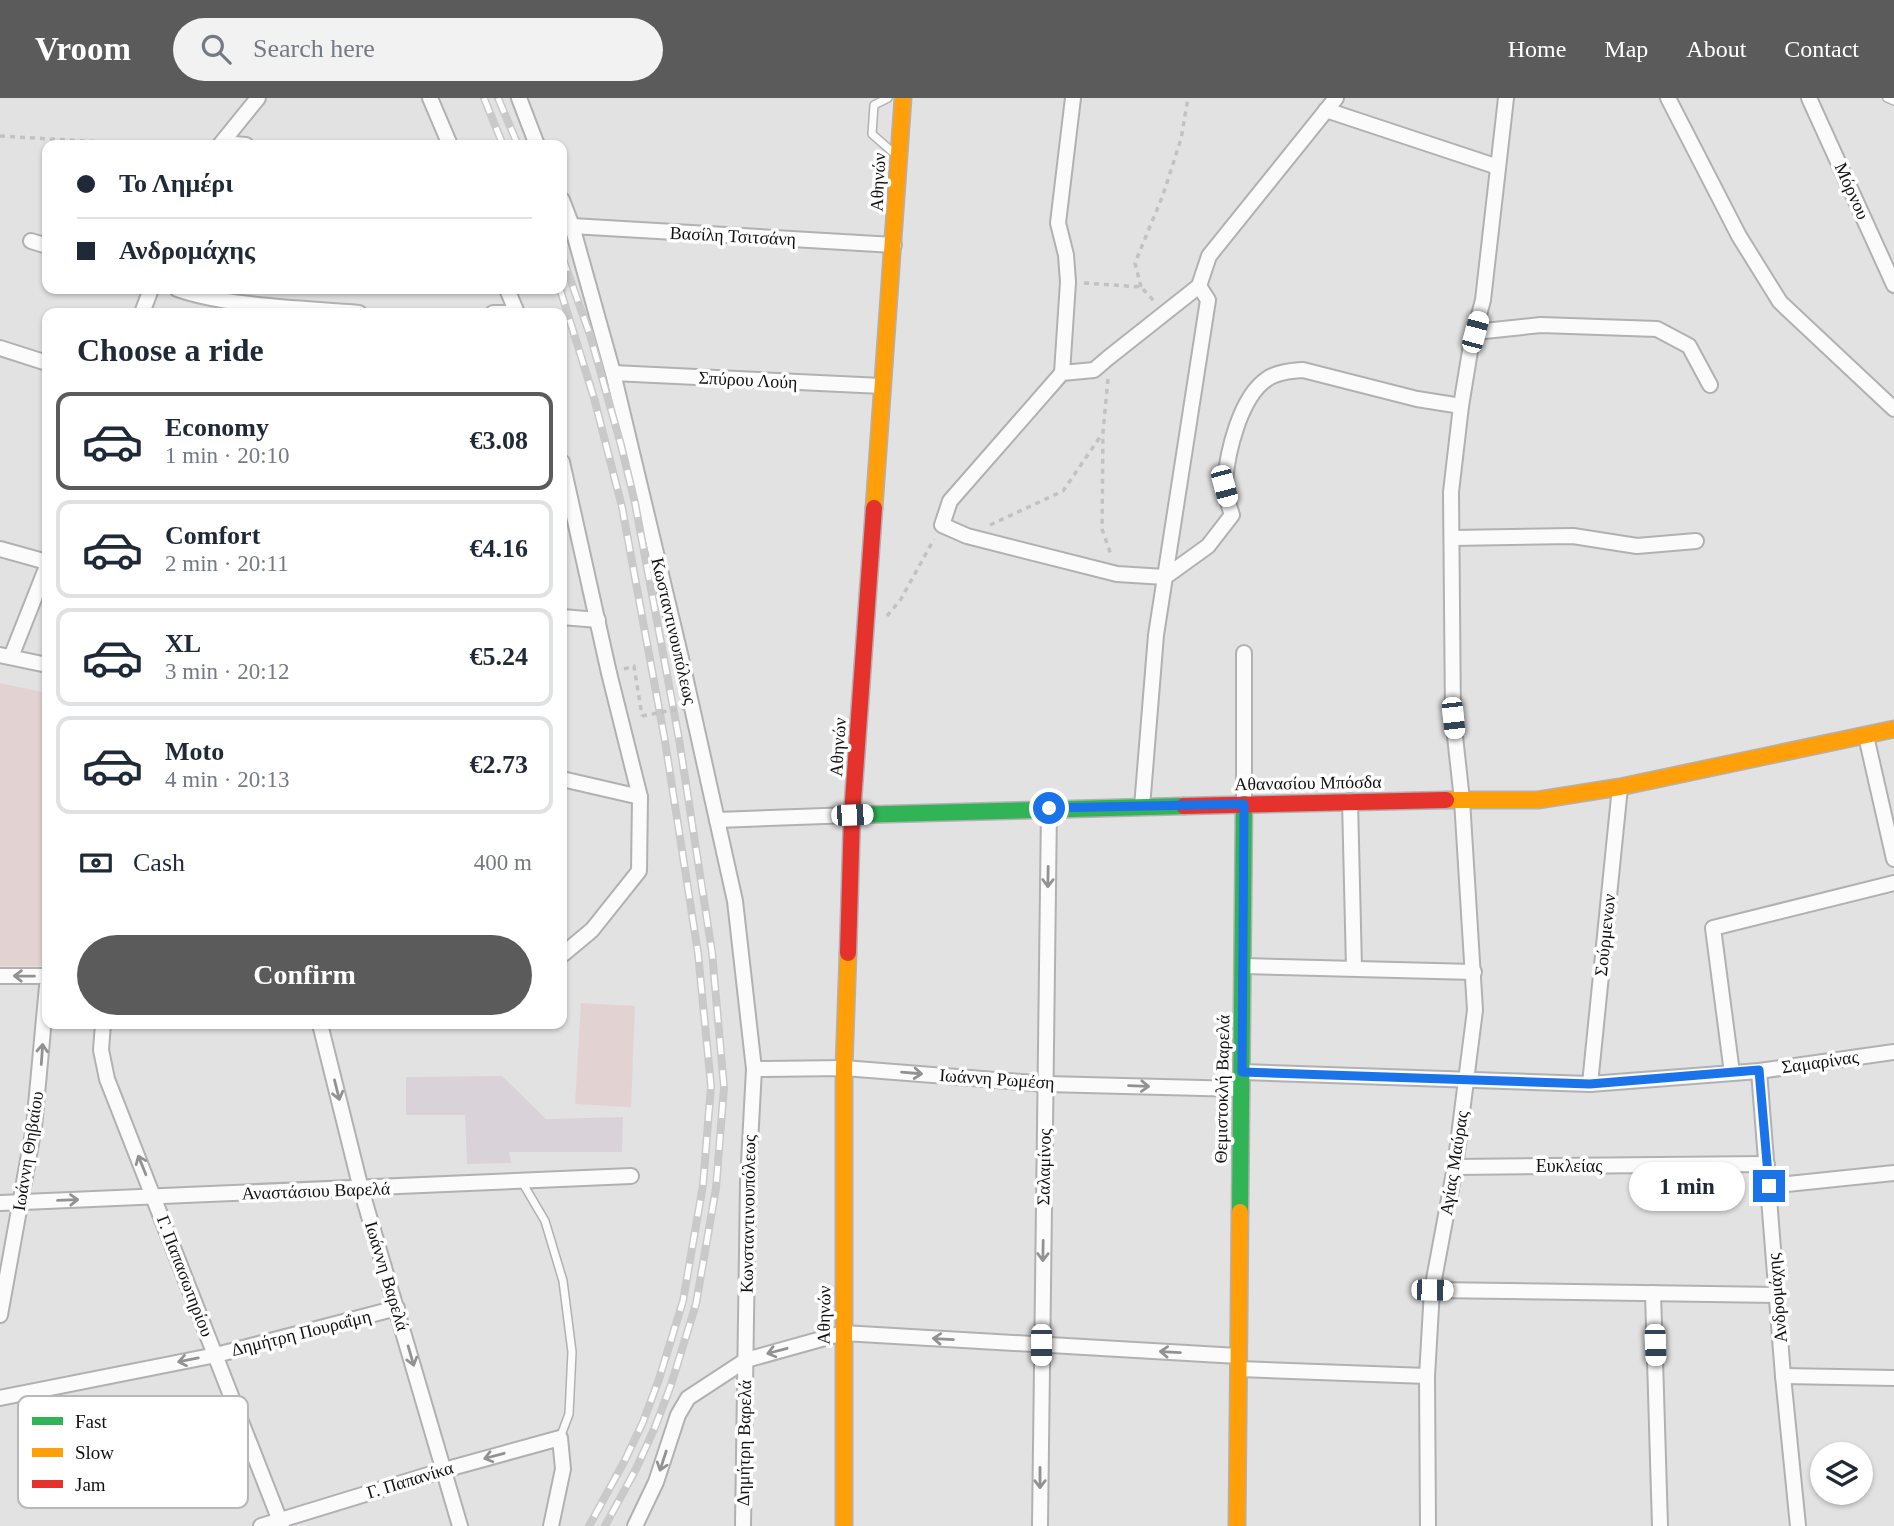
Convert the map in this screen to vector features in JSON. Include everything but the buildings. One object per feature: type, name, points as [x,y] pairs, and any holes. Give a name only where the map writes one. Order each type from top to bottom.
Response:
[{"type":"street","points":[[224,140],[258,98]]},
{"type":"street","points":[[430,98],[448,140]]},
{"type":"street","points":[[519,98],[535,140]]},
{"type":"street","name":"Αθηνών","points":[[844,1526],[844,1068],[852,815],[904,98]]},
{"type":"street","points":[[1073,98],[1058,223],[1066,255],[1068,282],[1062,373],[950,501],[942,525],[967,536],[1117,574],[1165,578],[1208,546],[1232,515],[1224,486],[1233,440],[1243,409],[1266,380],[1290,371],[1303,370],[1417,399],[1461,406]]},
{"type":"street","name":"Αγίας Μαύρας","points":[[1428,1526],[1427,1376],[1432,1290],[1455,1167],[1475,1010],[1462,800],[1453,718],[1451,492],[1461,406],[1483,300],[1506,98]]},
{"type":"street","points":[[1668,98],[1739,236],[1780,302],[1894,409]]},
{"type":"street","name":"Μόρνου","points":[[1809,98],[1894,285]]},
{"type":"street","points":[[1062,373],[1094,370],[1199,286],[1209,256],[1331,104],[1498,167]]},
{"type":"street","name":"Κωσταντινουπόλεως","points":[[567,213],[613,373],[735,901],[754,1069]]},
{"type":"street","name":"Βασίλη Τσιτσάνη","points":[[572,226],[894,246]]},
{"type":"street","points":[[31,240],[42,244]]},
{"type":"street","points":[[1142,807],[1156,635],[1208,300],[1199,286]]},
{"type":"street","points":[[191,294],[306,308]]},
{"type":"street","points":[[1475,332],[1541,325],[1657,329],[1689,346],[1710,385]]},
{"type":"street","points":[[0,348],[42,361]]},
{"type":"street","name":"Σπύρου Λούη","points":[[613,373],[882,386]]},
{"type":"street","points":[[567,485],[640,797],[639,872],[592,930],[567,951]]},
{"type":"street","points":[[1452,538],[1573,536],[1637,546],[1696,541]]},
{"type":"street","points":[[0,549],[42,562]]},
{"type":"street","points":[[42,575],[6,656],[42,664]]},
{"type":"street","points":[[567,617],[597,620]]},
{"type":"street","name":"Θεμιστοκλή Βαρελά","points":[[1237,1526],[1244,653]]},
{"type":"street","name":"Αθανασίου Μπόσδα","points":[[717,820],[1049,808],[1538,800],[1620,787],[1894,729]]},
{"type":"street","points":[[1867,736],[1894,859]]},
{"type":"street","points":[[567,780],[640,797]]},
{"type":"street","name":"Σούρμενων","points":[[1590,1084],[1620,787]]},
{"type":"street","points":[[1350,801],[1354,968]]},
{"type":"street","name":"Σαλαμίνος","points":[[1040,1526],[1049,808]]},
{"type":"street","points":[[1732,1073],[1713,928],[1894,883]]},
{"type":"street","points":[[1243,966],[1474,972]]},
{"type":"street","points":[[0,976],[42,976]]},
{"type":"street","name":"Ιωάννη Θηβαίου","points":[[0,1315],[34,1127],[43,1029]]},
{"type":"street","name":"Γ. Παπασωτηρίου","points":[[103,1029],[101,1050],[107,1079],[232,1396]]},
{"type":"street","name":"Ιωάννη Βαρελά","points":[[321,1029],[361,1189],[460,1526]]},
{"type":"street","name":"Σαμαρίνας","points":[[1242,1072],[1590,1084],[1732,1073],[1894,1052]]},
{"type":"street","name":"Ιωάννη Ρωμέση","points":[[754,1069],[844,1068],[1046,1084],[1241,1089]]},
{"type":"street","name":"Κωνσταντινουπόλεως","points":[[746,1360],[748,1181],[754,1069]]},
{"type":"street","name":"Ανδρομάχης","points":[[1759,1070],[1783,1376],[1798,1526]]},
{"type":"street","name":"Ευκλείας","points":[[1455,1167],[1767,1164]]},
{"type":"street","points":[[1769,1186],[1894,1173]]},
{"type":"street","name":"Αναστάσιου Βαρελά","points":[[0,1203],[631,1177]]},
{"type":"street","points":[[1432,1290],[1777,1295]]},
{"type":"street","points":[[1653,1293],[1660,1526]]},
{"type":"street","name":"Δημήτρη Πουραΐμη","points":[[0,1398],[216,1355],[397,1308]]},
{"type":"street","points":[[635,1526],[656,1482],[678,1415],[688,1398],[746,1360],[843,1334],[1041,1345],[1427,1376]]},
{"type":"street","name":"Δημήτρη Βαρελά","points":[[743,1526],[746,1360]]},
{"type":"street","points":[[1783,1376],[1894,1378]]},
{"type":"street","name":"Γ. Παπασωτηρίου","points":[[248,1438],[281,1523]]},
{"type":"street","points":[[551,1526],[563,1469],[560,1438]]},
{"type":"street","name":"Γ. Παπανίκα","points":[[261,1526],[281,1523],[444,1470],[560,1438]]},
{"type":"lane","points":[[888,98],[874,105],[872,134],[898,157]]},
{"type":"lane","points":[[1887,98],[1894,101]]},
{"type":"lane","points":[[522,1182],[545,1220],[563,1281],[572,1352],[569,1414],[560,1438]]},
{"type":"path","points":[[1165,313],[1141,287],[1135,263],[1163,195],[1181,139],[1188,98]]},
{"type":"path","points":[[0,136],[68,140]]},
{"type":"path","points":[[1068,282],[1141,287]]},
{"type":"path","points":[[1108,358],[1103,432],[1102,529],[1117,574]]},
{"type":"path","points":[[967,536],[1063,491],[1103,432]]},
{"type":"path","points":[[866,632],[889,614],[901,599],[942,525]]},
{"type":"path","points":[[634,666],[642,716],[684,708]]},
{"type":"shaded area","points":[[0,683],[42,692],[42,966],[0,966]]},
{"type":"shaded area","points":[[581,1003],[635,1006],[631,1107],[575,1104]]},
{"type":"shaded area","points":[[502,1076],[546,1119],[623,1117],[622,1152],[509,1152],[511,1163],[467,1164],[465,1115],[406,1115],[406,1077]]},
{"type":"railway","points":[[484,98],[501,140]]},
{"type":"railway","points":[[498,98],[516,140]]},
{"type":"railway","points":[[567,270],[590,335],[635,503],[679,739],[712,952],[724,1087],[716,1188],[696,1304],[655,1427],[605,1526]]},
{"type":"railway","points":[[562,294],[566,308]]},
{"type":"railway","points":[[567,311],[594,398],[622,507],[665,741],[698,953],[711,1086],[703,1185],[683,1301],[643,1422],[589,1526]]},
{"type":"traffic: fast","points":[[1240,1212],[1244,804]]},
{"type":"traffic: fast","points":[[852,815],[1184,806]]},
{"type":"traffic: slow","points":[[874,508],[903,98]]},
{"type":"traffic: slow","points":[[1446,800],[1538,800],[1620,787],[1894,729]]},
{"type":"traffic: slow","points":[[844,1526],[844,1068],[848,953]]},
{"type":"traffic: slow","points":[[1237,1526],[1240,1212]]},
{"type":"traffic: jam","points":[[848,953],[852,815],[874,508]]},
{"type":"traffic: jam","points":[[1184,806],[1446,800]]},
{"type":"route","points":[[1049,808],[1244,804],[1242,1072],[1590,1084],[1759,1070],[1769,1186]]}]
